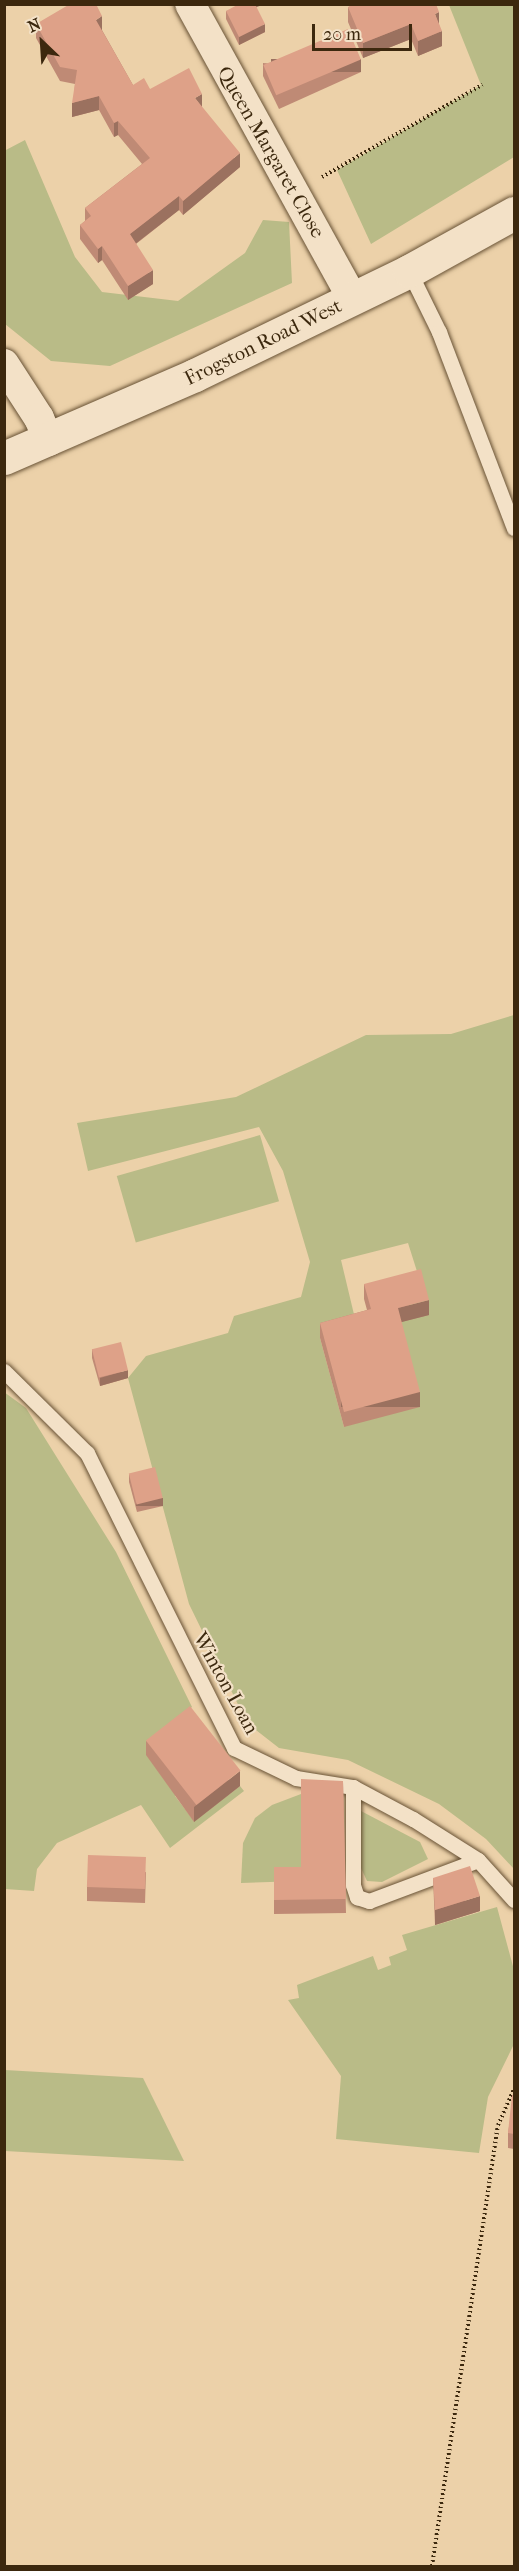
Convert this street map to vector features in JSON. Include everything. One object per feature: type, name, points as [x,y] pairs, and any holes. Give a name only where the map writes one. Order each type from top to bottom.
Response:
[{"type":"main road","name":"Frogston Road West","points":[[4,458],[49,441],[353,299],[514,213]]},
{"type":"street","name":"Queen Margaret Close","points":[[190,4],[296,192],[353,299]]},
{"type":"street","points":[[4,364],[39,418],[49,441]]},
{"type":"lane","points":[[409,271],[439,332],[514,528]]},
{"type":"lane","name":"Winton Loan","points":[[4,1371],[87,1453],[234,1748],[296,1778],[353,1787],[478,1860],[514,1900]]},
{"type":"lane","points":[[353,1787],[352,1885],[357,1897],[369,1901],[478,1860]]},
{"type":"path","points":[[296,192],[482,86]]},
{"type":"path","points":[[432,2566],[498,2125],[514,2089]]},
{"type":"green space","points":[[449,5],[514,5],[514,157],[371,244],[337,170],[481,85]]},
{"type":"green space","points":[[25,140],[75,257],[102,292],[178,301],[245,253],[263,220],[289,222],[292,283],[110,366],[51,361],[5,324],[4,151]]},
{"type":"green space","points":[[514,1015],[514,1869],[486,1839],[439,1804],[348,1760],[279,1748],[247,1723],[189,1604],[128,1378],[146,1356],[228,1333],[234,1316],[301,1297],[310,1262],[283,1171],[259,1127],[88,1171],[77,1123],[236,1097],[366,1035],[451,1034]],"holes":[[[408,1243],[421,1284],[344,1427],[320,1338],[357,1327],[341,1260]]]},
{"type":"green space","points":[[260,1135],[279,1201],[136,1242],[117,1176]]},
{"type":"green space","points":[[4,1392],[26,1408],[116,1552],[192,1707],[184,1713],[195,1780],[175,1796],[194,1821],[240,1786],[244,1791],[170,1848],[141,1805],[57,1843],[37,1869],[34,1891],[5,1889]]},
{"type":"green space","points":[[301,1794],[301,1881],[241,1883],[243,1843],[255,1818],[272,1805]]},
{"type":"green space","points":[[361,1811],[420,1842],[428,1859],[382,1882],[367,1881],[361,1868]]},
{"type":"green space","points":[[497,1907],[514,1970],[514,2044],[488,2097],[479,2153],[336,2139],[341,2076],[288,2000],[299,1998],[297,1985],[373,1956],[378,1970],[391,1965],[389,1957],[407,1950],[402,1935]]},
{"type":"green space","points":[[5,2070],[143,2078],[184,2161],[5,2151]]},
{"type":"building","points":[[70,4],[96,4],[102,16],[96,20],[133,85],[144,78],[150,89],[189,68],[202,94],[195,98],[240,153],[183,201],[179,196],[130,234],[153,270],[128,286],[102,246],[98,249],[80,225],[91,216],[85,208],[150,158],[118,121],[114,123],[99,96],[72,103],[77,70],[60,67],[36,24]]},
{"type":"building","points":[[239,4],[255,4],[265,24],[239,37],[226,11]]},
{"type":"building","points":[[353,4],[436,4],[439,12],[435,14],[442,31],[418,41],[411,24],[363,43],[348,7]]},
{"type":"building","points":[[348,29],[361,59],[276,95],[263,65]]},
{"type":"building","points":[[421,1269],[429,1300],[398,1308],[420,1392],[344,1412],[320,1323],[371,1309],[364,1284]]},
{"type":"building","points":[[121,1342],[128,1370],[99,1377],[92,1349]]},
{"type":"building","points":[[155,1467],[163,1498],[137,1505],[129,1474]]},
{"type":"building","points":[[190,1706],[240,1771],[196,1805],[146,1740]]},
{"type":"building","points":[[301,1779],[343,1781],[346,1899],[274,1900],[274,1867],[301,1867]]},
{"type":"building","points":[[88,1855],[146,1857],[145,1889],[87,1887]]},
{"type":"building","points":[[470,1866],[480,1896],[435,1910],[433,1878]]},
{"type":"building","points":[[512,2095],[514,2095],[514,2134],[508,2133]]}]
